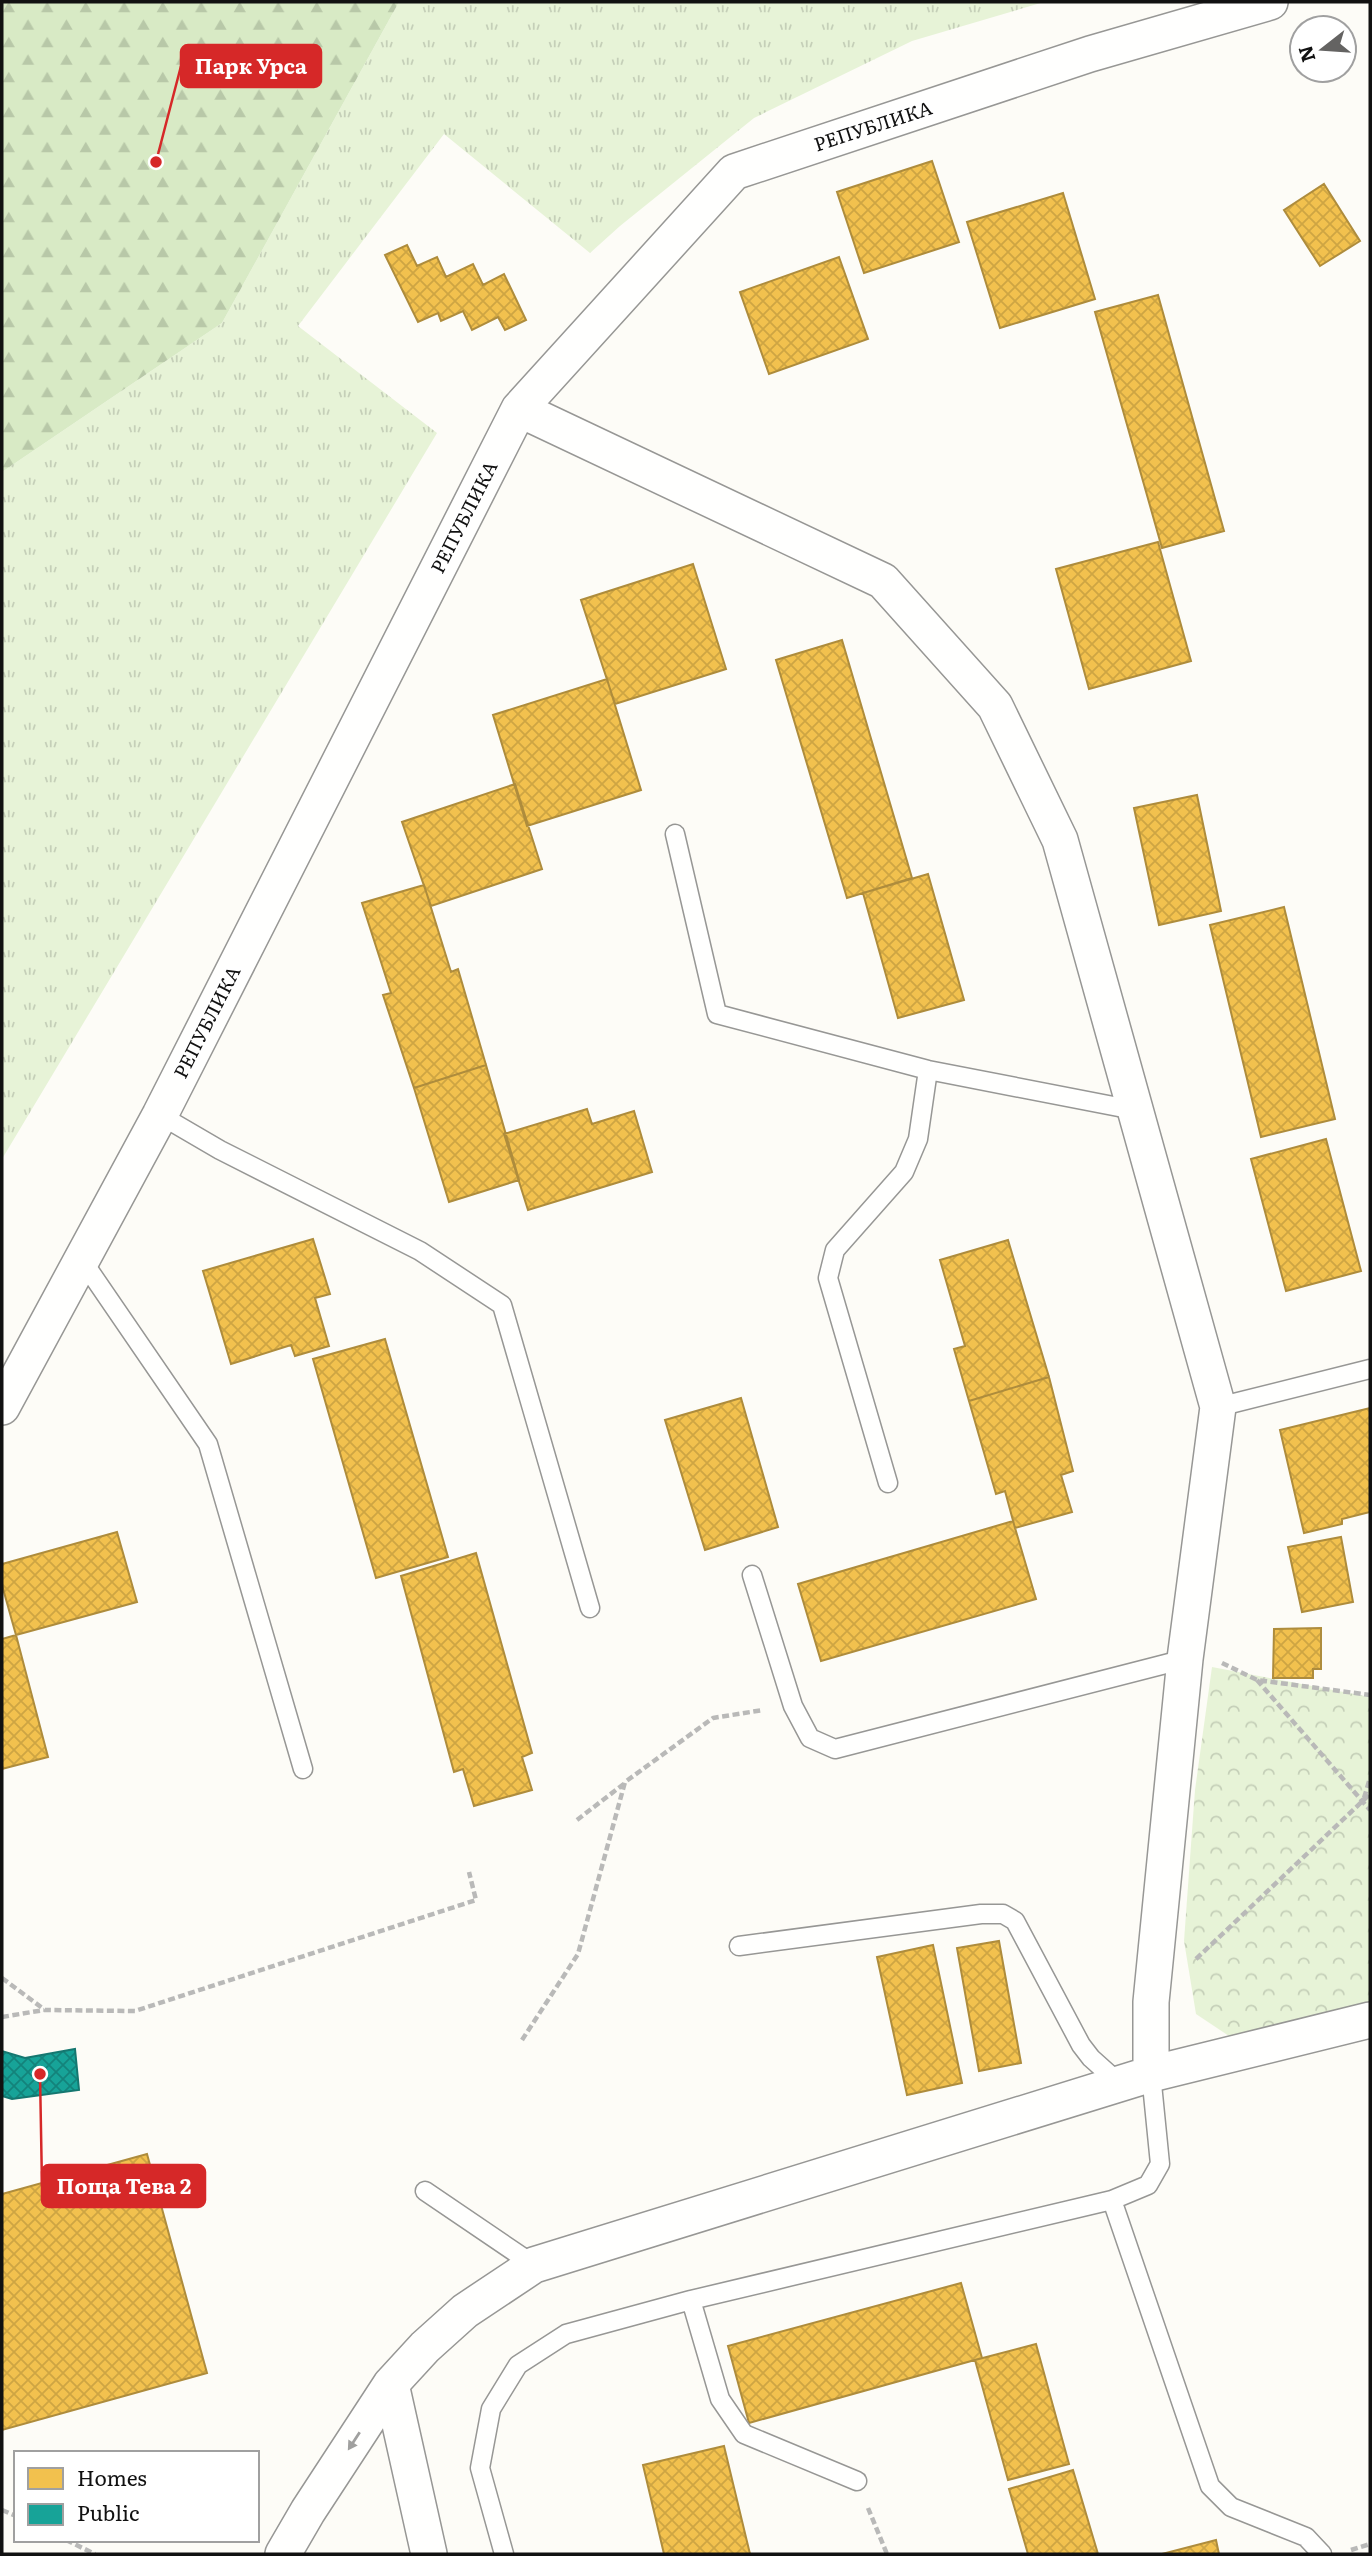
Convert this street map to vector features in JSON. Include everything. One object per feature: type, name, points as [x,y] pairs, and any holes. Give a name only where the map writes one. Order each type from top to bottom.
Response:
[{"type":"street","name":"РЕПУБЛИКА","points":[[2,1407],[160,1115],[519,409],[734,172],[1090,54],[1270,2]]},
{"type":"street","points":[[519,409],[883,581],[995,706],[1060,840],[1133,1110],[1218,1407],[1187,1653],[1151,2002],[1135,2079]]},
{"type":"street","points":[[283,2554],[391,2384],[425,2347],[465,2311],[534,2265],[1135,2079],[1370,2020]]},
{"type":"street","points":[[391,2384],[429,2554]]},
{"type":"lane","points":[[675,834],[717,1014],[928,1070],[1133,1110]]},
{"type":"lane","points":[[888,1483],[828,1278],[835,1250],[904,1172],[918,1139],[928,1070]]},
{"type":"lane","points":[[160,1115],[220,1150],[420,1251],[502,1305],[590,1608]]},
{"type":"lane","points":[[82,1261],[208,1444],[303,1769]]},
{"type":"lane","points":[[1218,1407],[1370,1369]]},
{"type":"lane","points":[[752,1575],[793,1706],[810,1738],[835,1749],[1187,1653]]},
{"type":"lane","points":[[503,2554],[480,2468],[491,2409],[518,2365],[566,2334],[691,2300],[1112,2200],[1147,2185],[1160,2164],[1135,2079],[1091,2058],[1081,2045],[1015,1921],[1003,1913],[981,1913],[739,1946]]},
{"type":"lane","points":[[425,2191],[534,2265]]},
{"type":"lane","points":[[1112,2200],[1210,2486],[1231,2507],[1306,2537],[1322,2554]]},
{"type":"lane","points":[[691,2300],[720,2399],[744,2434],[857,2481]]},
{"type":"path","points":[[1187,1653],[1257,1680],[1370,1695]]},
{"type":"path","points":[[1257,1680],[1370,1810]]},
{"type":"path","points":[[576,1820],[713,1718],[793,1706]]},
{"type":"path","points":[[1363,1800],[1370,1779]]},
{"type":"path","points":[[522,2040],[578,1954],[625,1782]]},
{"type":"path","points":[[1151,2002],[1370,1794]]},
{"type":"path","points":[[2,2017],[45,2010],[135,2011],[476,1900],[469,1872]]},
{"type":"path","points":[[2,1978],[45,2010]]},
{"type":"path","points":[[857,2481],[887,2554]]},
{"type":"path","points":[[70,2542],[95,2554]]},
{"type":"green space","points":[[2,2],[399,2],[222,323],[2,472]]},
{"type":"green space","points":[[399,2],[1044,2],[912,41],[754,118],[590,253],[444,134],[298,326],[437,433],[2,1159],[2,472],[222,323]]},
{"type":"green space","points":[[1212,1667],[1370,1697],[1370,2002],[1232,2038],[1196,2014],[1184,1941],[1195,1790]]},
{"type":"building: Homes","points":[[932,161],[959,242],[864,273],[837,192]]},
{"type":"building: Homes","points":[[1324,184],[1360,241],[1320,266],[1284,210]]},
{"type":"building: Homes","points":[[1063,193],[1095,299],[1000,328],[967,222]]},
{"type":"building: Homes","points":[[407,245],[417,266],[437,257],[446,277],[473,264],[483,285],[504,274],[526,320],[505,330],[498,317],[472,330],[463,311],[441,321],[438,313],[418,322],[385,255]]},
{"type":"building: Homes","points":[[839,257],[868,339],[769,374],[740,292]]},
{"type":"building: Homes","points":[[1158,295],[1224,531],[1162,548],[1095,312]]},
{"type":"building: Homes","points":[[1158,542],[1191,661],[1089,689],[1056,569]]},
{"type":"building: Homes","points":[[693,564],[726,669],[615,704],[581,600]]},
{"type":"building: Homes","points":[[842,640],[912,878],[847,898],[776,660]]},
{"type":"building: Homes","points":[[607,679],[641,790],[527,826],[493,715]]},
{"type":"building: Homes","points":[[515,784],[542,869],[431,906],[402,822]]},
{"type":"building: Homes","points":[[1197,795],[1221,911],[1159,925],[1134,808]]},
{"type":"building: Homes","points":[[928,874],[964,1000],[898,1018],[863,893]]},
{"type":"building: Homes","points":[[424,885],[451,972],[458,969],[486,1065],[414,1088],[383,995],[391,993],[362,903]]},
{"type":"building: Homes","points":[[1284,907],[1335,1119],[1261,1137],[1210,925]]},
{"type":"building: Homes","points":[[486,1065],[519,1180],[449,1202],[414,1088]]},
{"type":"building: Homes","points":[[587,1109],[592,1124],[634,1111],[652,1172],[528,1210],[504,1134]]},
{"type":"building: Homes","points":[[1326,1139],[1361,1271],[1286,1291],[1251,1159]]},
{"type":"building: Homes","points":[[313,1239],[330,1294],[315,1298],[329,1346],[295,1356],[291,1345],[231,1364],[203,1271]]},
{"type":"building: Homes","points":[[1008,1240],[1049,1377],[969,1401],[954,1349],[965,1346],[940,1260]]},
{"type":"building: Homes","points":[[385,1339],[448,1557],[376,1578],[313,1359]]},
{"type":"building: Homes","points":[[1049,1377],[1073,1471],[1061,1475],[1072,1512],[1015,1528],[1005,1491],[996,1494],[969,1401]]},
{"type":"building: Homes","points":[[741,1398],[778,1527],[705,1550],[665,1420]]},
{"type":"building: Homes","points":[[1370,1408],[1370,1512],[1342,1519],[1342,1524],[1304,1533],[1280,1430]]},
{"type":"building: Homes","points":[[1013,1521],[1036,1599],[821,1661],[798,1584]]},
{"type":"building: Homes","points":[[117,1532],[137,1602],[16,1635],[2,1585],[2,1564]]},
{"type":"building: Homes","points":[[1341,1537],[1353,1602],[1302,1612],[1288,1547]]},
{"type":"building: Homes","points":[[476,1553],[532,1753],[522,1757],[532,1790],[474,1806],[463,1769],[454,1772],[401,1576]]},
{"type":"building: Homes","points":[[1321,1628],[1321,1669],[1313,1669],[1313,1678],[1273,1678],[1274,1629]]},
{"type":"building: Homes","points":[[16,1635],[48,1757],[2,1769],[2,1639]]},
{"type":"building: Homes","points":[[999,1941],[1021,2063],[979,2071],[957,1948]]},
{"type":"building: Homes","points":[[933,1945],[962,2083],[907,2095],[877,1957]]},
{"type":"building: Homes","points":[[147,2154],[207,2373],[2,2430],[2,2194]]},
{"type":"building: Homes","points":[[961,2283],[982,2358],[749,2423],[728,2346]]},
{"type":"building: Homes","points":[[1036,2344],[1069,2464],[1008,2480],[975,2360]]},
{"type":"building: Homes","points":[[724,2446],[750,2554],[664,2554],[643,2465]]},
{"type":"building: Homes","points":[[1073,2470],[1098,2554],[1028,2554],[1009,2489]]},
{"type":"building: Homes","points":[[1216,2540],[1219,2554],[1162,2554]]},
{"type":"building: Public","points":[[75,2049],[79,2090],[12,2099],[2,2096],[2,2051],[25,2058]]},
{"type":"place","name":"Парк Урса","points":[[156,162]]},
{"type":"place","name":"Поща Тева 2","points":[[40,2074]]}]
